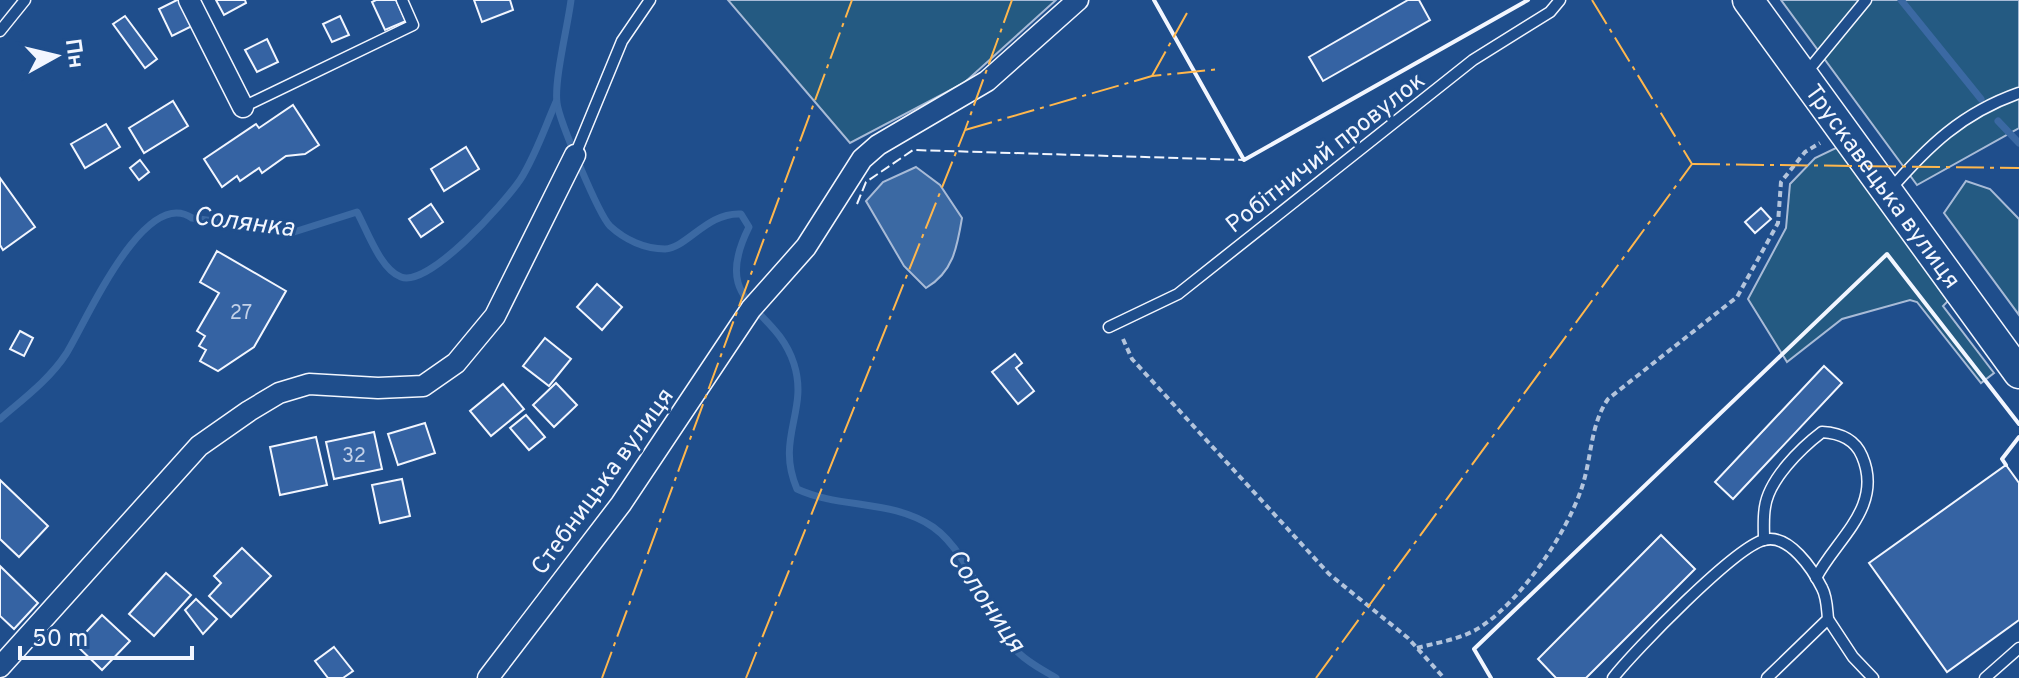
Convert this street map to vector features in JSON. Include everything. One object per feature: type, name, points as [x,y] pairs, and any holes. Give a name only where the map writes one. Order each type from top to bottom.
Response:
[{"type":"street","points":[[189,0],[243,107]]},
{"type":"street","name":"Стебницька вулиця","points":[[488,678],[621,504],[751,309],[806,247],[862,159],[878,145],[987,81],[1078,0]]},
{"type":"street","name":"Трускавецька вулиця","points":[[1748,0],[2019,373]]},
{"type":"street","points":[[0,667],[199,446],[249,411],[279,393],[309,384],[378,388],[423,386],[456,363],[495,316],[547,218],[575,155]]},
{"type":"lane","points":[[0,31],[25,0]]},
{"type":"lane","points":[[243,107],[413,25],[402,0]]},
{"type":"lane","points":[[575,155],[622,41],[650,0]]},
{"type":"lane","name":"Робітничий провулок","points":[[1109,327],[1122,324],[1178,294],[1473,60],[1550,12],[1560,0]]},
{"type":"lane","points":[[1803,77],[1866,0]]},
{"type":"lane","points":[[1887,193],[1928,146],[1991,103],[2019,93]]},
{"type":"lane","points":[[1764,540],[1765,505],[1777,482],[1805,445],[1822,432],[1838,432],[1857,446],[1868,482],[1863,508],[1816,578]]},
{"type":"lane","points":[[1613,678],[1714,574],[1764,540],[1777,541],[1793,549],[1816,578],[1824,591],[1828,619],[1853,657],[1873,678]]},
{"type":"lane","points":[[1767,678],[1828,619]]},
{"type":"lane","points":[[1985,678],[2019,648]]},
{"type":"path","points":[[1417,648],[1463,636],[1483,625],[1535,572],[1566,528],[1583,486],[1596,416],[1602,407],[1608,399],[1737,297],[1778,223],[1781,182],[1805,152],[1841,130]]},
{"type":"path","points":[[1122,324],[1123,340],[1143,371],[1329,574],[1417,648],[1444,678]]},
{"type":"shaded area","points":[[728,0],[1056,0],[964,83],[850,143]]},
{"type":"shaded area","points":[[1781,0],[2019,0],[2019,128],[1917,185]]},
{"type":"shaded area","points":[[1838,147],[1948,301],[1943,306],[1994,373],[1981,383],[1917,302],[1910,300],[1842,319],[1787,362],[1748,299],[1786,228],[1790,184],[1815,158]]},
{"type":"shaded area","points":[[916,167],[940,185],[962,218],[956,249],[948,267],[926,288],[904,266],[866,201],[883,182]]},
{"type":"shaded area","points":[[1966,181],[1990,189],[2019,219],[2019,315],[1944,213]]},
{"type":"building","points":[[184,0],[196,24],[172,36],[159,9]]},
{"type":"building","points":[[216,0],[245,0],[246,3],[224,15]]},
{"type":"building","points":[[396,0],[406,21],[385,30],[372,2]]},
{"type":"building","points":[[474,0],[510,0],[513,10],[482,22]]},
{"type":"building","points":[[1408,0],[1419,0],[1430,20],[1323,81],[1309,57]]},
{"type":"building","points":[[125,16],[157,59],[145,68],[113,24]]},
{"type":"building","points":[[340,16],[349,35],[332,42],[323,24]]},
{"type":"building","points":[[267,39],[278,62],[257,72],[245,50]]},
{"type":"building","points":[[173,101],[188,126],[144,153],[129,128]]},
{"type":"building","points":[[293,105],[319,145],[305,154],[286,156],[262,173],[259,168],[240,181],[237,176],[222,187],[204,159],[256,124],[259,128]]},
{"type":"building","points":[[106,124],[120,147],[85,168],[71,144]]},
{"type":"building","points":[[466,147],[479,169],[444,191],[431,169]]},
{"type":"building","points":[[140,160],[149,172],[139,180],[130,168]]},
{"type":"building","points":[[0,178],[35,227],[3,250],[0,245]]},
{"type":"building","points":[[431,204],[443,222],[421,237],[409,219]]},
{"type":"building","points":[[1761,208],[1771,219],[1755,233],[1745,222]]},
{"type":"building","points":[[217,251],[286,291],[254,347],[218,371],[200,361],[206,350],[199,346],[205,336],[197,331],[219,293],[200,282]]},
{"type":"building","points":[[597,284],[622,307],[602,330],[577,307]]},
{"type":"building","points":[[20,331],[33,338],[24,356],[10,349]]},
{"type":"building","points":[[545,338],[571,359],[549,386],[523,366]]},
{"type":"building","points":[[1015,354],[1022,363],[1016,368],[1034,391],[1018,404],[992,372]]},
{"type":"building","points":[[1824,366],[1842,383],[1733,499],[1715,482]]},
{"type":"building","points":[[556,383],[577,405],[554,427],[533,405]]},
{"type":"building","points":[[503,384],[524,409],[491,436],[470,411]]},
{"type":"building","points":[[526,415],[545,437],[529,450],[510,428]]},
{"type":"building","points":[[425,423],[435,453],[398,465],[388,434]]},
{"type":"building","points":[[374,432],[382,469],[334,479],[326,442]]},
{"type":"building","points":[[316,437],[327,485],[280,495],[270,447]]},
{"type":"building","points":[[2006,465],[2019,483],[2019,620],[1947,672],[1869,563]]},
{"type":"building","points":[[402,479],[410,516],[380,523],[372,485]]},
{"type":"building","points":[[0,480],[48,526],[19,557],[0,539]]},
{"type":"building","points":[[1661,535],[1695,569],[1586,678],[1556,678],[1538,659]]},
{"type":"building","points":[[242,548],[271,576],[231,617],[209,596],[221,583],[214,576]]},
{"type":"building","points":[[0,566],[38,603],[14,629],[0,616]]},
{"type":"building","points":[[166,573],[191,595],[154,636],[129,614]]},
{"type":"building","points":[[196,599],[217,619],[203,634],[185,610]]},
{"type":"building","points":[[102,615],[130,641],[102,670],[75,644]]},
{"type":"building","points":[[334,647],[353,671],[343,678],[328,678],[315,661]]},
{"type":"waterway","name":"Солониця","points":[[571,0],[559,67],[557,103],[580,167],[610,226],[636,243],[665,249],[681,243],[718,218],[729,215],[741,214],[749,227],[739,253],[736,274],[749,303],[785,344],[794,364],[798,396],[789,455],[797,489],[900,512],[933,527],[946,538],[968,568],[1005,636],[1016,650],[1056,678]]},
{"type":"waterway","points":[[1901,0],[1981,99]]},
{"type":"waterway","name":"Солянка","points":[[0,419],[52,372],[66,354],[118,262],[155,221],[174,213],[294,232],[357,212],[375,248],[393,273],[401,277],[414,277],[447,257],[512,191],[530,162],[556,102]]},
{"type":"waterway","points":[[1998,121],[2019,143]]},
{"type":"fence","points":[[857,204],[866,182],[913,150],[1244,160]]},
{"type":"wall","points":[[1154,0],[1244,160],[1528,0]]},
{"type":"wall","points":[[1491,678],[1474,649],[1887,254],[2019,424]]},
{"type":"wall","points":[[2006,465],[2002,459],[2019,437]]},
{"type":"power","points":[[602,678],[852,0]]},
{"type":"power","points":[[746,678],[965,130],[1012,0]]},
{"type":"power","points":[[1592,0],[1692,164]]},
{"type":"power","points":[[1152,76],[1187,13]]},
{"type":"power","points":[[965,130],[1152,76],[1220,69]]},
{"type":"power","points":[[1692,164],[2019,168]]},
{"type":"power","points":[[1316,678],[1692,164]]}]
